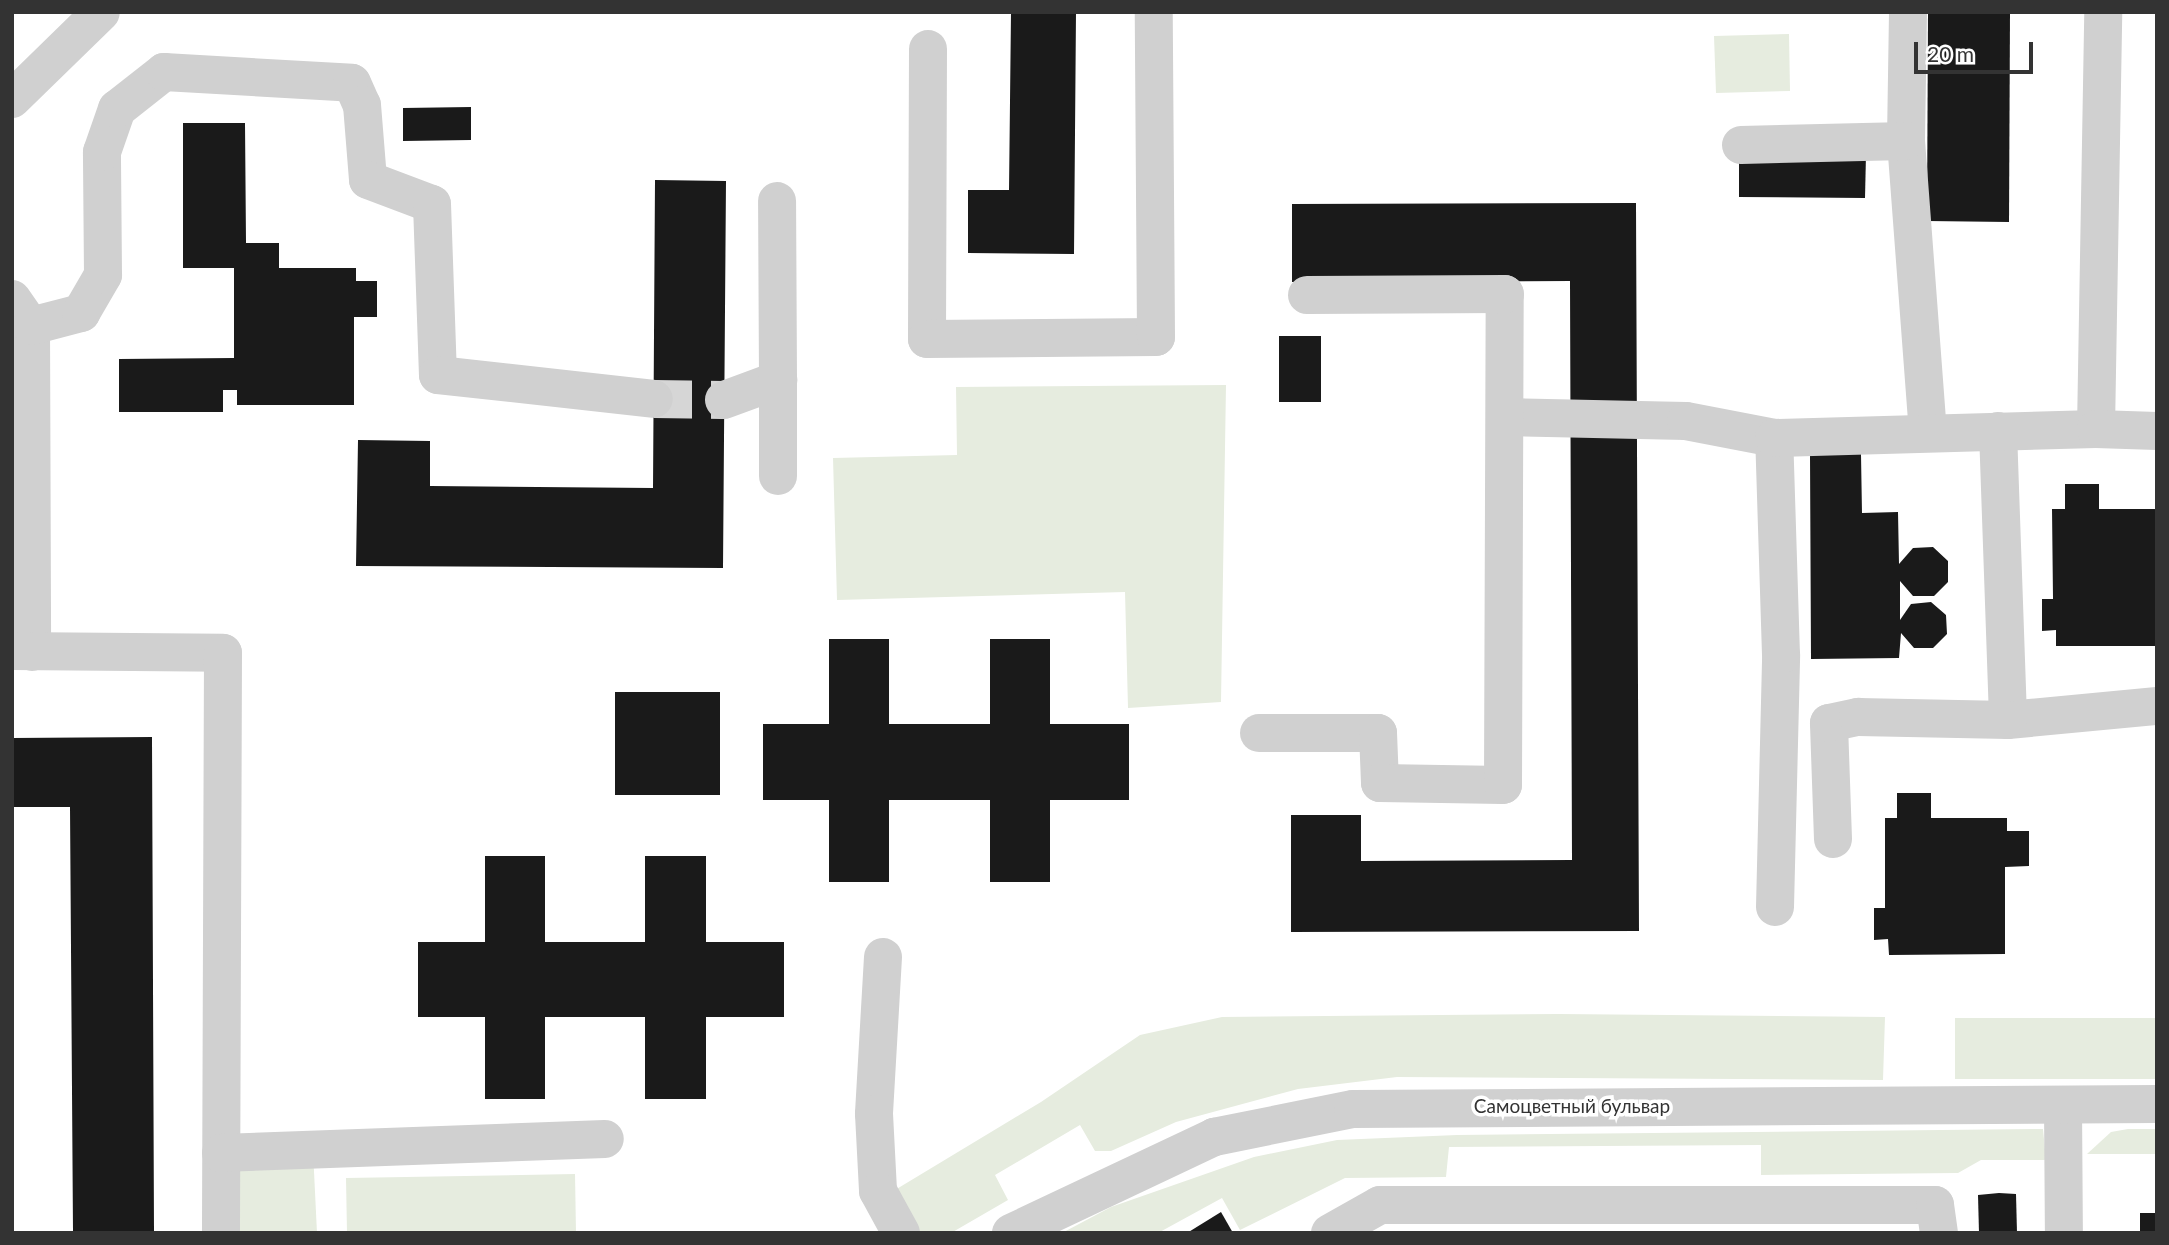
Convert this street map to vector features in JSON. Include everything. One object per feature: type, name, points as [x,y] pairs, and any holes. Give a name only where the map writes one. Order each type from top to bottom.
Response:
[{"type":"street","points":[[12,99],[101,12]]},
{"type":"street","points":[[928,49],[927,339],[1156,337],[1154,12]]},
{"type":"street","points":[[1908,12],[1906,141],[1928,432]]},
{"type":"street","points":[[2096,429],[2103,12]]},
{"type":"street","points":[[221,1233],[223,653],[22,651],[22,313],[81,313],[103,275],[102,152],[117,109],[164,72],[352,83],[362,105],[368,180],[432,204],[438,375],[654,399]]},
{"type":"street","points":[[1741,145],[1906,141]]},
{"type":"street","points":[[777,201],[778,476]]},
{"type":"street","points":[[1259,733],[1378,733],[1380,783],[1503,785],[1505,293],[1307,295]]},
{"type":"street","points":[[724,400],[778,380]]},
{"type":"street","points":[[1505,417],[1686,421],[1774,438],[1928,432],[2096,429],[2157,431]]},
{"type":"street","points":[[1998,431],[2008,719]]},
{"type":"street","points":[[1774,438],[1781,655],[1775,907]]},
{"type":"street","points":[[1833,839],[1829,723],[1858,717],[2008,719],[2157,706]]},
{"type":"street","points":[[883,957],[874,1114],[878,1191],[901,1233]]},
{"type":"street","name":"Самоцветный бульвар","points":[[1011,1233],[1214,1137],[1353,1109],[2157,1104]]},
{"type":"street","points":[[2063,1105],[2064,1233]]},
{"type":"street","points":[[221,1153],[605,1139]]},
{"type":"street","points":[[1330,1233],[1380,1205],[1935,1205],[1939,1233]]},
{"type":"shaded area","points":[[1789,34],[1790,91],[1716,93],[1714,36]]},
{"type":"shaded area","points":[[1226,385],[1221,702],[1128,708],[1125,592],[837,600],[833,458],[957,455],[956,387]]},
{"type":"shaded area","points":[[1558,1014],[1885,1017],[1883,1080],[1397,1077],[1298,1089],[1176,1122],[1111,1151],[1095,1151],[1080,1125],[995,1175],[1008,1200],[951,1233],[912,1233],[890,1193],[1041,1102],[1140,1035],[1222,1017]]},
{"type":"shaded area","points":[[1955,1018],[2157,1018],[2157,1079],[1955,1079]]},
{"type":"shaded area","points":[[2043,1129],[2046,1160],[1981,1160],[1958,1173],[1761,1175],[1761,1145],[1449,1147],[1446,1177],[1345,1178],[1240,1230],[1222,1198],[1158,1233],[1062,1233],[1111,1207],[1254,1157],[1337,1140],[1457,1135]]},
{"type":"shaded area","points":[[2157,1129],[2157,1154],[2087,1154],[2111,1132]]},
{"type":"shaded area","points":[[313,1151],[317,1233],[220,1233],[221,1163]]},
{"type":"shaded area","points":[[575,1174],[576,1233],[347,1233],[346,1178]]},
{"type":"building","points":[[1011,12],[1076,12],[1074,254],[968,253],[968,190],[1009,190]]},
{"type":"building","points":[[1928,12],[2010,12],[2009,222],[1927,221]]},
{"type":"building","points":[[471,107],[471,140],[403,141],[403,108]]},
{"type":"building","points":[[183,123],[245,123],[246,243],[279,243],[279,268],[356,268],[356,281],[377,281],[377,317],[354,317],[354,405],[237,405],[237,390],[223,390],[223,412],[119,412],[119,359],[234,358],[234,268],[183,268]]},
{"type":"building","points":[[1739,153],[1866,154],[1865,198],[1739,197]]},
{"type":"building","points":[[655,180],[726,181],[723,568],[356,566],[358,440],[430,441],[430,486],[653,488]]},
{"type":"building","points":[[1636,203],[1639,931],[1291,932],[1291,815],[1361,815],[1361,861],[1572,860],[1570,281],[1292,282],[1292,204]]},
{"type":"building","points":[[1279,336],[1321,336],[1321,402],[1279,402]]},
{"type":"building","points":[[1810,454],[1861,454],[1862,513],[1898,512],[1899,564],[1913,548],[1933,547],[1948,561],[1948,582],[1934,596],[1913,596],[1900,581],[1900,620],[1911,604],[1931,602],[1946,615],[1947,634],[1933,648],[1914,648],[1901,633],[1899,658],[1811,659]]},
{"type":"building","points":[[2065,484],[2099,484],[2099,509],[2157,509],[2157,646],[2056,646],[2056,630],[2042,631],[2042,599],[2053,599],[2052,509],[2065,509]]},
{"type":"building","points":[[829,639],[889,639],[889,724],[990,724],[990,639],[1050,639],[1050,724],[1129,724],[1129,800],[1050,800],[1050,882],[990,882],[990,800],[889,800],[889,882],[829,882],[829,800],[763,800],[763,724],[829,724]]},
{"type":"building","points":[[615,692],[720,692],[720,795],[615,795]]},
{"type":"building","points":[[152,737],[154,1233],[73,1233],[70,807],[12,807],[12,738]]},
{"type":"building","points":[[1897,793],[1931,793],[1931,818],[2007,818],[2007,831],[2029,831],[2029,866],[2005,867],[2005,954],[1889,955],[1888,939],[1874,940],[1874,908],[1885,908],[1885,818],[1897,818]]},
{"type":"building","points":[[485,856],[545,856],[545,942],[645,942],[645,856],[706,856],[706,942],[784,942],[784,1017],[706,1017],[706,1099],[645,1099],[645,1017],[545,1017],[545,1099],[485,1099],[485,1017],[418,1017],[418,942],[485,942]]},
{"type":"building","points":[[2016,1194],[2017,1233],[1979,1233],[1978,1195]]},
{"type":"building","points":[[1221,1212],[1233,1233],[1187,1233]]},
{"type":"building","points":[[2140,1213],[2157,1213],[2157,1233],[2140,1233]]},
{"type":"tunnel","points":[[654,399],[724,400]]}]
